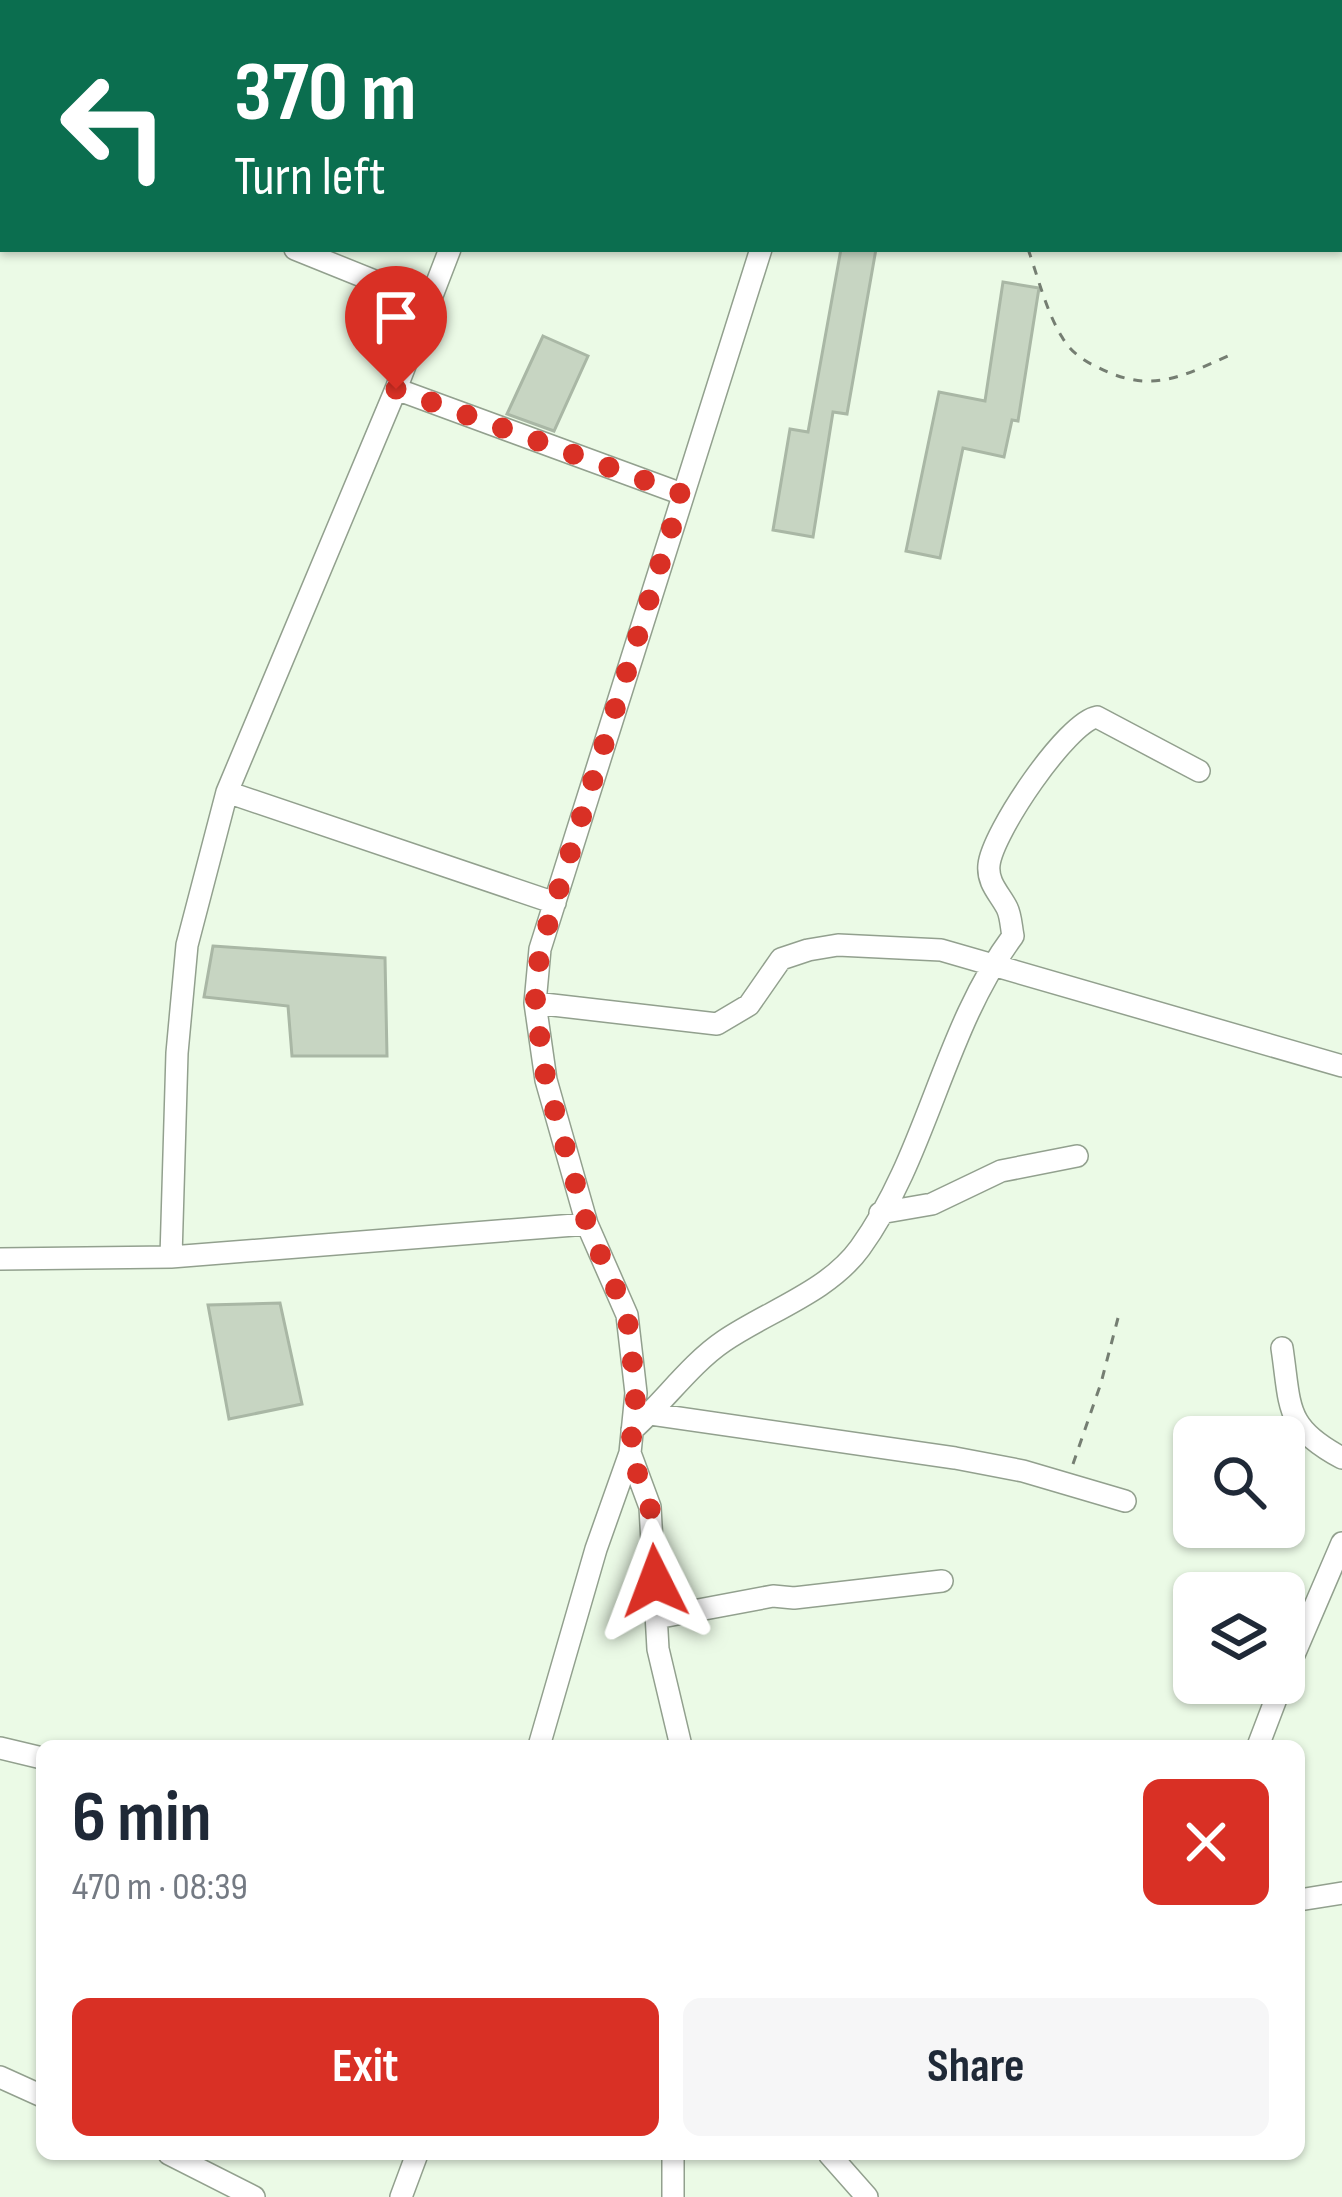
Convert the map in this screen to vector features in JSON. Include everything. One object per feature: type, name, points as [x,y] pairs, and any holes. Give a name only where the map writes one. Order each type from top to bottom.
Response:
[{"type":"street","points":[[302,252],[430,303]]},
{"type":"street","points":[[171,1257],[187,946],[227,792],[449,252]]},
{"type":"street","points":[[540,1740],[631,1442],[636,1393],[627,1315],[587,1224],[546,1080],[535,1004],[540,950],[760,252]]},
{"type":"street","points":[[396,389],[682,494]]},
{"type":"street","points":[[631,1442],[651,1414],[720,1343],[833,1275],[859,1250],[902,1175],[990,967],[1012,936],[1009,911],[992,886],[989,865],[999,839],[1048,759],[1084,719],[1097,717],[1199,771]]},
{"type":"street","points":[[227,792],[555,903]]},
{"type":"street","points":[[535,1004],[718,1024],[749,1005],[781,959],[808,950],[838,945],[941,950],[1342,1066]]},
{"type":"street","points":[[880,1213],[932,1204],[1000,1172],[1077,1156]]},
{"type":"street","points":[[0,1259],[171,1257],[587,1224]]},
{"type":"street","points":[[1282,1348],[1293,1418],[1310,1441],[1342,1458]]},
{"type":"street","points":[[651,1414],[956,1458],[1126,1501]]},
{"type":"street","points":[[631,1442],[650,1507],[658,1649],[680,1740]]},
{"type":"street","points":[[1305,1630],[1342,1543]]},
{"type":"street","points":[[656,1618],[773,1596],[794,1598],[942,1581]]},
{"type":"street","points":[[1260,1740],[1274,1704]]},
{"type":"street","points":[[0,1748],[36,1757]]},
{"type":"street","points":[[1305,1899],[1342,1893]]},
{"type":"street","points":[[0,2077],[36,2093]]},
{"type":"street","points":[[181,2160],[254,2197]]},
{"type":"street","points":[[401,2197],[415,2160]]},
{"type":"street","points":[[673,2197],[674,2160]]},
{"type":"street","points":[[834,2160],[867,2197]]},
{"type":"path","points":[[1029,252],[1061,336],[1079,358],[1113,375],[1151,383],[1180,378],[1230,356]]},
{"type":"path","points":[[1066,1483],[1118,1318]]},
{"type":"building","points":[[840,252],[875,252],[847,414],[833,412],[813,537],[773,530],[790,429],[808,432]]},
{"type":"building","points":[[1003,282],[1039,288],[1018,421],[1012,420],[1004,457],[963,448],[940,558],[906,551],[939,392],[985,401]]},
{"type":"building","points":[[543,336],[588,356],[554,431],[507,414]]},
{"type":"building","points":[[213,946],[385,958],[387,1056],[292,1056],[288,1006],[204,997]]},
{"type":"building","points":[[280,1303],[302,1404],[229,1419],[208,1305]]},
{"type":"route","points":[[396,389],[682,494],[540,950],[535,1004],[546,1080],[587,1224],[627,1315],[636,1393],[630,1453],[650,1507],[655,1581]]}]
